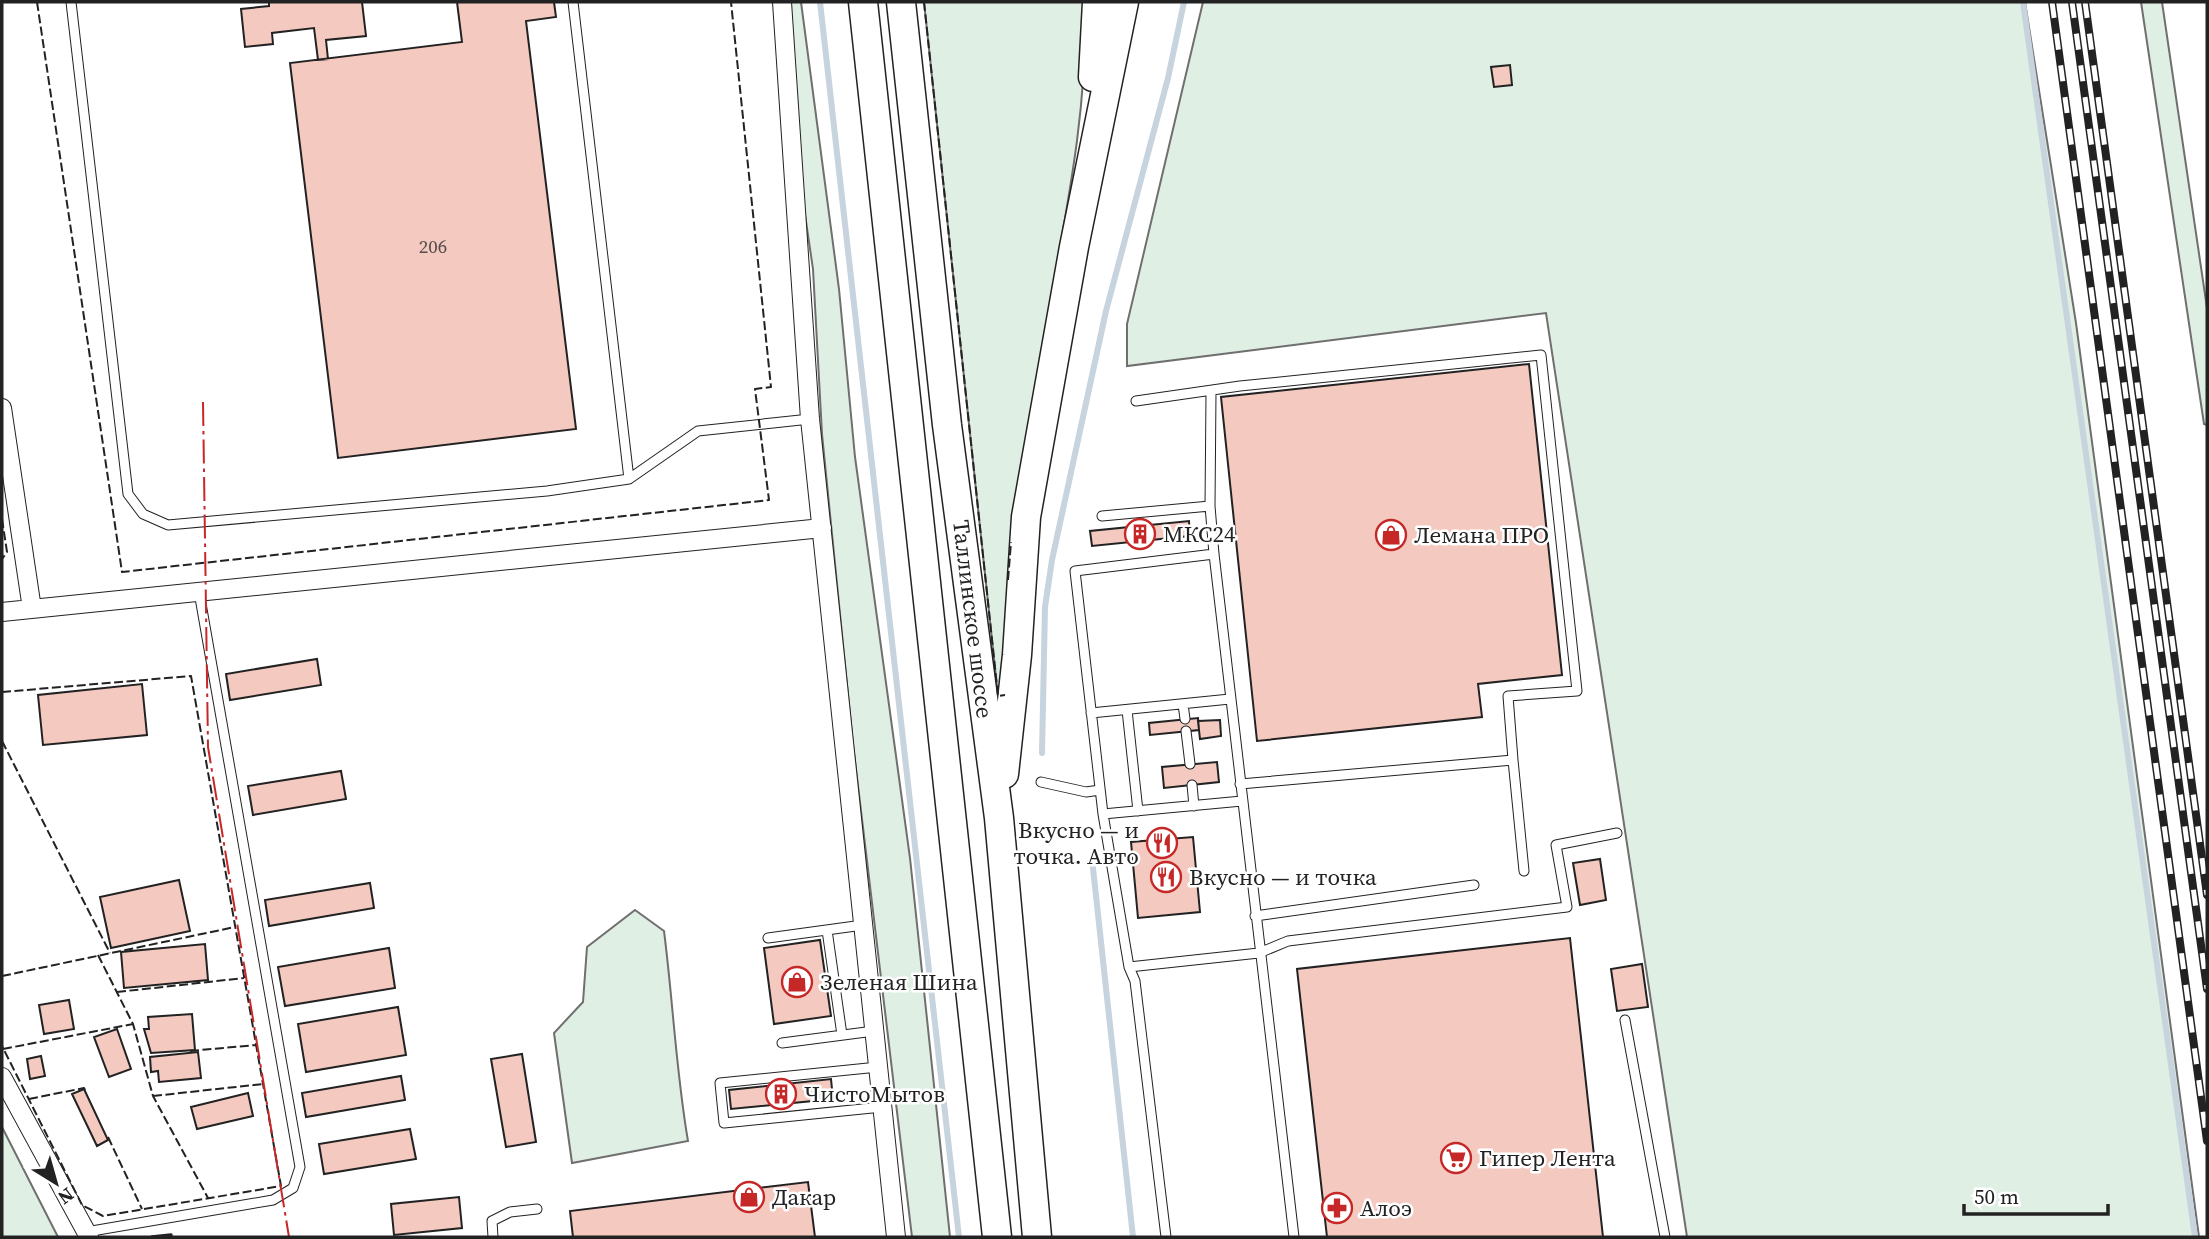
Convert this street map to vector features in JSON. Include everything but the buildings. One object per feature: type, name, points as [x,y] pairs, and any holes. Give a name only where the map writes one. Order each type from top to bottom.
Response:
[{"type":"main road","name":"Таллинское шоссе","points":[[863,2],[997,1237]]},
{"type":"main road","name":"Таллинское шоссе","points":[[901,2],[947,425],[999,818],[1037,1237]]},
{"type":"main road","points":[[1074,247],[1096,49],[1097,2]]},
{"type":"main road","points":[[999,818],[1017,655],[1026,517],[1074,247],[1124,2]]},
{"type":"street","points":[[782,2],[810,419],[896,1237]]},
{"type":"street","points":[[2,408],[32,609]]},
{"type":"street","points":[[2,612],[822,528]]},
{"type":"street","points":[[2,1077],[87,1234]]},
{"type":"lane","points":[[71,2],[128,494],[143,514],[168,525],[547,491],[629,479],[698,431],[810,419]]},
{"type":"lane","points":[[573,2],[629,479]]},
{"type":"lane","points":[[1136,401],[1211,393],[1240,386],[1542,355],[1577,691],[1508,696],[1524,871]]},
{"type":"lane","points":[[1211,393],[1210,506],[1214,554],[1294,1237]]},
{"type":"lane","points":[[1102,516],[1210,506]]},
{"type":"lane","points":[[1166,1237],[1135,981],[1129,967],[1103,814],[1075,570],[1090,566],[1214,554]]},
{"type":"lane","points":[[87,1234],[273,1200],[293,1188],[300,1167],[199,592]]},
{"type":"lane","points":[[1091,713],[1230,699]]},
{"type":"lane","points":[[1183,704],[1185,719]]},
{"type":"lane","points":[[1127,709],[1138,811]]},
{"type":"lane","points":[[1186,731],[1190,764]]},
{"type":"lane","points":[[1240,784],[1513,760]]},
{"type":"lane","points":[[1041,782],[1086,792],[1100,790]]},
{"type":"lane","points":[[1192,785],[1194,806]]},
{"type":"lane","points":[[1103,814],[1242,801]]},
{"type":"lane","points":[[1129,967],[1259,953],[1287,941],[1567,907],[1556,845],[1617,834]]},
{"type":"lane","points":[[1255,916],[1474,885]]},
{"type":"lane","points":[[768,938],[863,925]]},
{"type":"lane","points":[[827,930],[842,1035]]},
{"type":"lane","points":[[1625,1020],[1665,1237]]},
{"type":"lane","points":[[782,1044],[874,1031]]},
{"type":"lane","points":[[878,1067],[720,1083],[724,1123],[882,1107]]},
{"type":"lane","points":[[494,1237],[492,1221],[510,1212],[537,1209]]},
{"type":"green space","points":[[790,2],[801,2],[839,289],[855,457],[910,858],[950,1237],[912,1237],[853,744],[822,434],[813,269],[804,208]]},
{"type":"green space","points":[[924,2],[1085,2],[1081,109],[1066,215],[1019,489],[1008,592],[1005,695],[998,696]]},
{"type":"green space","points":[[1203,2],[2025,2],[2076,323],[2199,1237],[1687,1237],[1546,313],[1127,366],[1127,324]]},
{"type":"green space","points":[[2141,2],[2162,2],[2207,308],[2207,425],[2204,424]]},
{"type":"green space","points":[[635,910],[664,931],[688,1141],[572,1163],[554,1033],[583,1002],[587,947]]},
{"type":"green space","points":[[2,1127],[58,1237],[2,1237]]},
{"type":"waterway","points":[[820,2],[959,1237]]},
{"type":"waterway","points":[[1042,753],[1045,607],[1052,560],[1106,311],[1168,78],[1184,2]]},
{"type":"waterway","points":[[2023,2],[2195,1237]]},
{"type":"waterway","points":[[1092,859],[1133,1237]]},
{"type":"railway","points":[[2052,2],[2207,1141]]},
{"type":"railway","points":[[2072,2],[2207,989]]},
{"type":"railway","points":[[2085,2],[2207,895]]},
{"type":"fence","points":[[37,2],[122,572],[769,500],[755,389],[771,387],[731,2]]},
{"type":"fence","points":[[924,2],[998,696],[1005,695]]},
{"type":"fence","points":[[2,519],[7,552],[2,559]]},
{"type":"fence","points":[[1008,580],[1011,542]]},
{"type":"fence","points":[[2,692],[191,676],[281,1186],[103,1216],[82,1205],[2,1046]]},
{"type":"fence","points":[[2,741],[110,953]]},
{"type":"fence","points":[[2,976],[235,927]]},
{"type":"fence","points":[[98,955],[133,1024],[153,1096],[208,1198]]},
{"type":"fence","points":[[117,992],[244,978]]},
{"type":"fence","points":[[3,1049],[133,1024]]},
{"type":"fence","points":[[190,1051],[256,1045]]},
{"type":"fence","points":[[153,1096],[263,1084]]},
{"type":"fence","points":[[29,1099],[84,1088],[85,1090]]},
{"type":"fence","points":[[108,1137],[142,1209]]},
{"type":"wall","points":[[152,1237],[171,1235]]},
{"type":"power","points":[[203,402],[208,747],[289,1237]]},
{"type":"place","name":"МКС24","points":[[1140,534]]},
{"type":"place","name":"Лемана ПРО","points":[[1391,535]]},
{"type":"place","name":"Вкусно — и точка. Авто","points":[[1162,843]]},
{"type":"place","name":"Вкусно — и точка","points":[[1166,877]]},
{"type":"place","name":"Зеленая Шина","points":[[797,982]]},
{"type":"place","name":"ЧистоМытов","points":[[781,1094]]},
{"type":"place","name":"Гипер Лента","points":[[1456,1158]]},
{"type":"place","name":"Дакар","points":[[749,1197]]},
{"type":"place","name":"Алоэ","points":[[1337,1208]]}]
